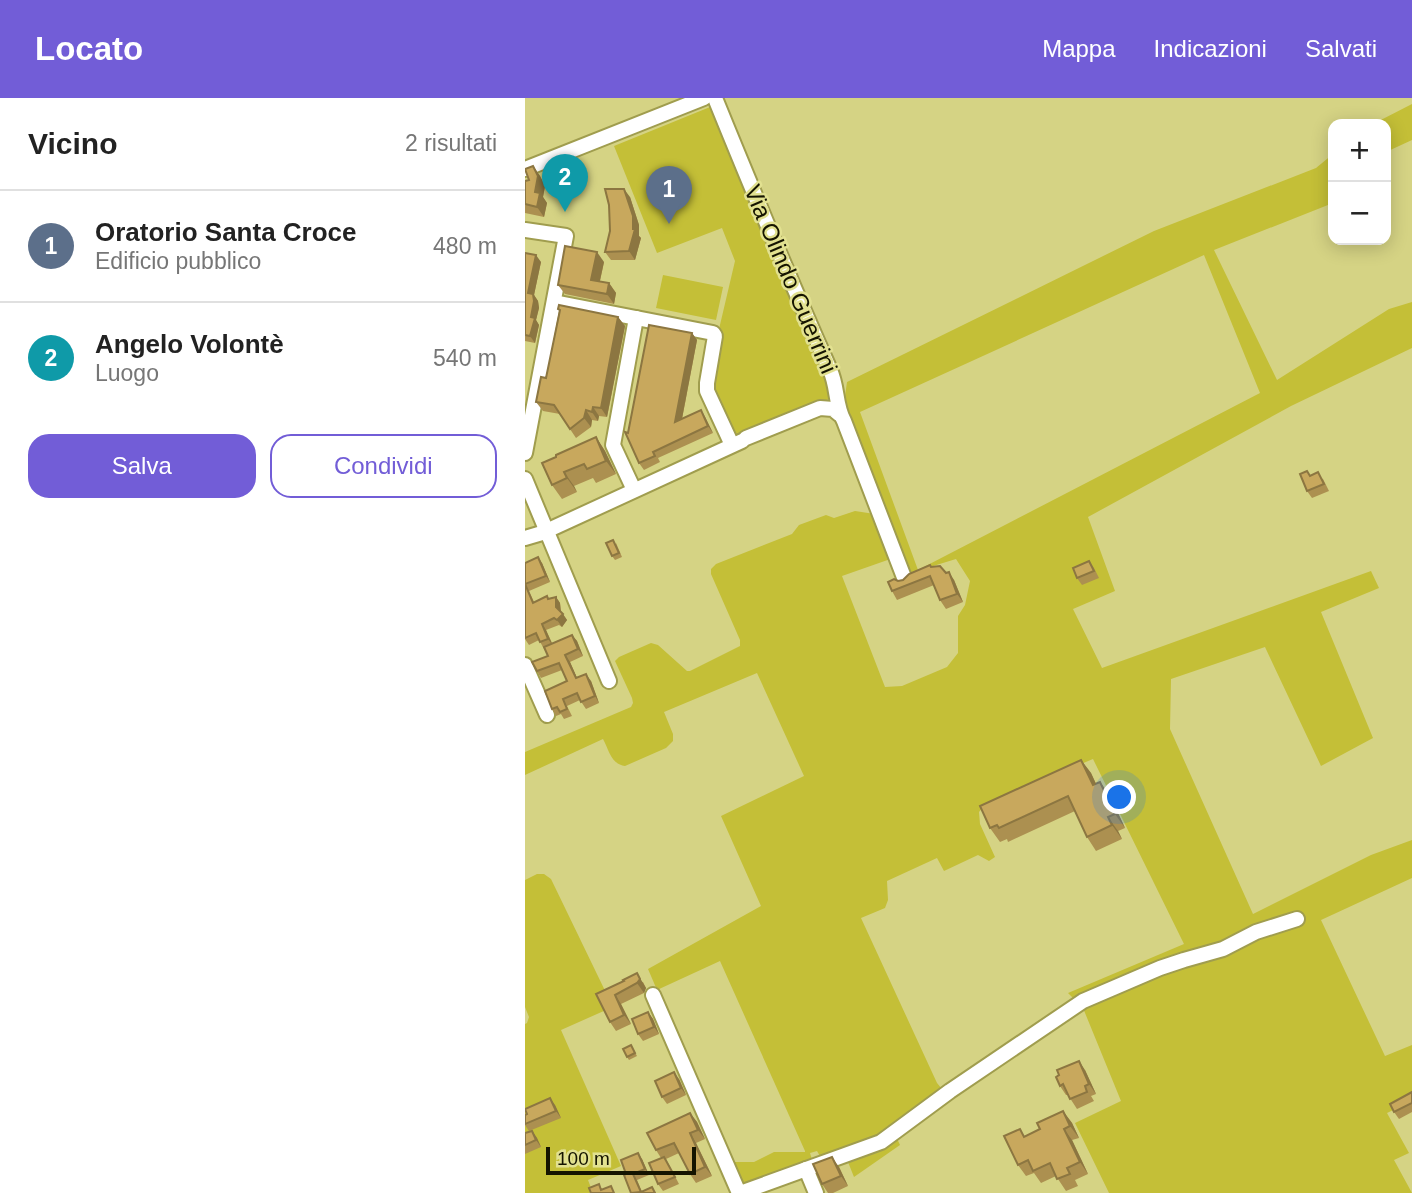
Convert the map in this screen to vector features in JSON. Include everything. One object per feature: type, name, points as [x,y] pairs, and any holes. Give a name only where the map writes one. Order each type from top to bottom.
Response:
[{"type":"street","points":[[525,169],[704,98]]},
{"type":"street","name":"Via Olindo Guerrini","points":[[715,98],[832,373],[839,414],[905,580]]},
{"type":"street","points":[[525,230],[566,236],[525,453]]},
{"type":"street","points":[[554,302],[713,332],[715,336],[707,391],[740,441]]},
{"type":"street","points":[[634,490],[613,445],[636,318]]},
{"type":"street","points":[[525,538],[820,408],[833,409],[839,414]]},
{"type":"street","points":[[525,479],[609,681]]},
{"type":"street","points":[[525,665],[547,715]]},
{"type":"street","points":[[653,995],[739,1193],[884,1140],[950,1091],[1083,1001],[1173,964],[1223,949],[1263,929],[1297,919]]},
{"type":"street","points":[[806,1169],[816,1193]]},
{"type":"shaded area","points":[[1412,104],[1412,140],[1391,150],[1391,119],[1383,119]]},
{"type":"shaded area","points":[[715,105],[834,397],[746,435],[743,433],[735,436],[730,433],[708,376],[735,261],[722,228],[657,253],[614,146]]},
{"type":"shaded area","points":[[1328,158],[1328,205],[1214,250],[1277,380],[1389,309],[1412,302],[1412,348],[1291,406],[1088,517],[1115,591],[1073,609],[1102,668],[1371,571],[1379,588],[1321,612],[1373,738],[1321,766],[1265,647],[1171,679],[1170,729],[1253,914],[1371,855],[1412,840],[1412,878],[1321,920],[1385,1056],[1412,1045],[1412,1101],[1387,1113],[1409,1153],[1394,1160],[1412,1193],[1109,1193],[1075,1123],[1121,1101],[1083,1008],[1068,993],[1184,944],[1093,759],[983,807],[979,812],[980,824],[995,857],[989,861],[978,855],[944,871],[937,858],[887,881],[888,900],[885,908],[861,918],[942,1089],[893,1130],[900,1145],[854,1177],[844,1152],[821,1158],[817,1151],[810,1153],[813,1163],[740,1186],[728,1162],[754,1162],[774,1152],[805,1151],[720,961],[657,990],[648,969],[761,906],[721,816],[804,776],[757,673],[664,712],[673,741],[666,748],[625,766],[613,759],[603,739],[525,775],[525,752],[631,707],[632,698],[615,661],[619,657],[651,643],[658,645],[690,671],[740,646],[740,640],[711,574],[711,569],[716,564],[792,534],[799,525],[826,515],[834,518],[855,511],[881,515],[843,410],[847,382],[1154,231],[1316,168]],"holes":[[[1204,255],[1260,393],[918,570],[860,412]],[[899,556],[907,574],[956,559],[970,581],[965,605],[958,616],[958,653],[947,667],[902,686],[885,687],[842,576]]]},
{"type":"shaded area","points":[[663,275],[723,287],[716,320],[656,308]]},
{"type":"shaded area","points":[[537,874],[544,874],[551,879],[610,1001],[606,1010],[561,1030],[621,1166],[588,1180],[593,1193],[525,1193],[525,1024],[529,1017],[525,1007],[525,880]]},
{"type":"building","points":[[533,166],[538,176],[535,192],[540,193],[537,207],[525,204],[525,181],[529,180],[525,169]]},
{"type":"building","points":[[605,189],[624,189],[635,229],[629,251],[605,252],[610,231]]},
{"type":"building","points":[[565,246],[597,252],[591,280],[609,283],[607,294],[558,285]]},
{"type":"building","points":[[525,253],[536,255],[528,293],[533,294],[531,317],[535,318],[530,336],[525,335]]},
{"type":"building","points":[[559,305],[618,317],[601,408],[593,407],[592,412],[586,410],[584,418],[570,429],[554,405],[536,402],[541,377],[546,378]]},
{"type":"building","points":[[649,325],[692,333],[675,422],[701,410],[708,426],[653,452],[655,456],[639,463],[625,432],[628,433]]},
{"type":"building","points":[[596,437],[606,461],[587,469],[584,464],[564,472],[567,478],[552,485],[542,463]]},
{"type":"building","points":[[1307,471],[1310,476],[1318,472],[1324,484],[1307,491],[1300,474]]},
{"type":"building","points":[[613,540],[619,553],[612,556],[606,543]]},
{"type":"building","points":[[538,557],[546,576],[525,584],[525,563]]},
{"type":"building","points":[[1089,561],[1094,571],[1077,578],[1073,568]]},
{"type":"building","points":[[930,565],[940,566],[946,573],[949,572],[957,594],[940,600],[930,576],[892,591],[888,582],[894,579],[903,580],[909,574]]},
{"type":"building","points":[[525,584],[533,603],[547,596],[548,599],[556,597],[556,607],[563,614],[557,620],[554,618],[542,624],[548,639],[540,642],[536,633],[525,638]]},
{"type":"building","points":[[572,635],[578,649],[565,655],[576,678],[586,674],[595,696],[581,702],[577,693],[563,699],[567,709],[560,712],[557,707],[552,709],[545,691],[567,681],[559,663],[537,671],[532,662],[548,656],[544,647]]},
{"type":"building","points":[[1081,760],[1093,785],[1100,782],[1115,814],[1108,817],[1112,825],[1087,837],[1068,796],[999,828],[997,825],[990,828],[980,806]]},
{"type":"building","points":[[637,973],[640,979],[637,983],[615,995],[624,1015],[610,1022],[596,994]]},
{"type":"building","points":[[648,1012],[654,1027],[638,1034],[632,1019]]},
{"type":"building","points":[[631,1045],[635,1053],[627,1057],[623,1049]]},
{"type":"building","points":[[1079,1061],[1089,1084],[1085,1086],[1087,1092],[1070,1099],[1063,1084],[1060,1086],[1056,1077],[1059,1075],[1057,1070]]},
{"type":"building","points":[[674,1072],[681,1088],[662,1097],[655,1081]]},
{"type":"building","points":[[1412,1092],[1412,1103],[1394,1112],[1390,1104]]},
{"type":"building","points":[[550,1098],[556,1111],[525,1124],[525,1109]]},
{"type":"building","points":[[1063,1111],[1070,1126],[1064,1129],[1080,1162],[1067,1168],[1070,1174],[1057,1179],[1050,1163],[1033,1171],[1028,1160],[1018,1165],[1004,1136],[1020,1129],[1024,1137],[1040,1129],[1037,1123]]},
{"type":"building","points":[[690,1113],[698,1130],[690,1133],[705,1167],[690,1174],[674,1143],[656,1150],[647,1133]]},
{"type":"building","points":[[532,1131],[536,1140],[525,1145],[525,1133]]},
{"type":"building","points":[[638,1153],[645,1169],[633,1174],[641,1192],[631,1193],[621,1160]]},
{"type":"building","points":[[664,1157],[675,1177],[658,1184],[649,1163]]},
{"type":"building","points":[[832,1157],[841,1176],[822,1184],[813,1164]]},
{"type":"building","points":[[599,1184],[601,1190],[611,1186],[614,1193],[591,1193],[589,1188]]},
{"type":"building","points":[[652,1187],[655,1193],[639,1193]]},
{"type":"place","name":"Angelo Volontè","points":[[565,212]]},
{"type":"place","name":"Oratorio Santa Croce","points":[[669,224]]}]
